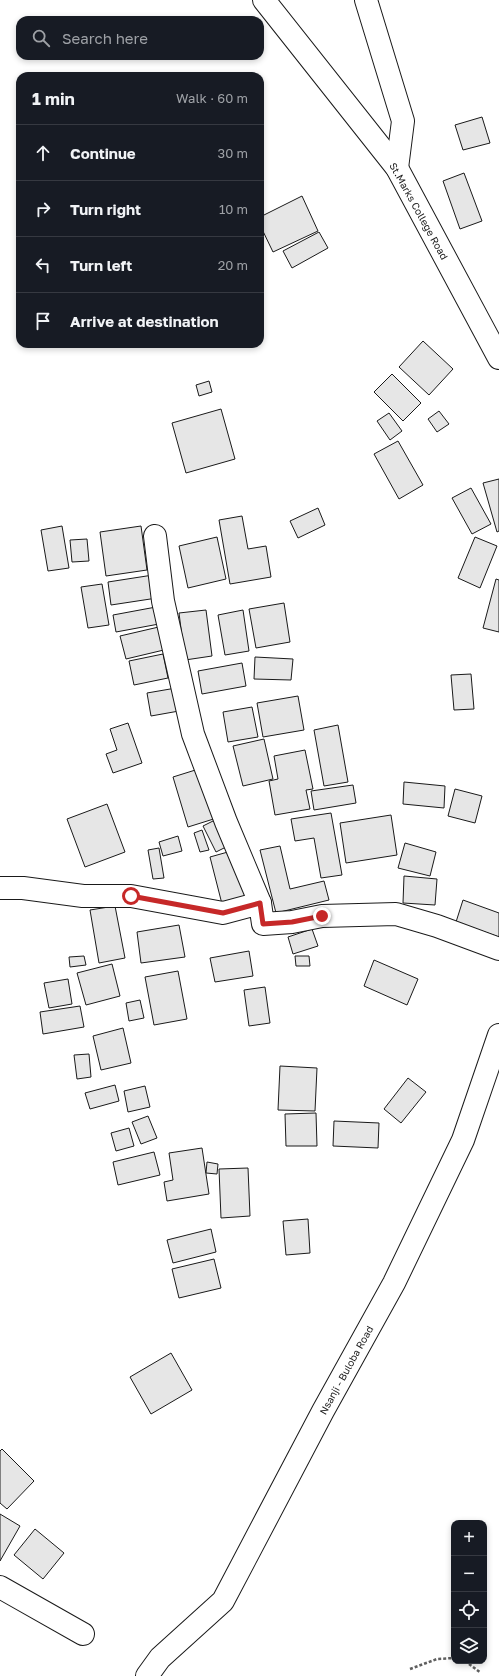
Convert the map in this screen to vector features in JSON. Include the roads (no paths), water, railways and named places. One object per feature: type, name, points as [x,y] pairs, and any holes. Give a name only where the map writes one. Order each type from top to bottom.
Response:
[{"type":"street","name":"St.Marks College Road","points":[[264,0],[397,168],[499,358]]},
{"type":"street","points":[[366,0],[403,121],[397,168]]},
{"type":"street","points":[[155,536],[163,601],[193,734],[226,822],[260,903],[263,924],[292,922],[322,916],[396,914],[437,926],[499,949]]},
{"type":"street","points":[[0,888],[23,888],[83,896],[131,896],[223,913],[260,903]]},
{"type":"street","name":"Nsanji - Buloba Road","points":[[148,1676],[160,1658],[223,1600],[323,1411],[394,1283],[463,1140],[499,1035]]},
{"type":"street","points":[[0,1587],[83,1634]]}]
